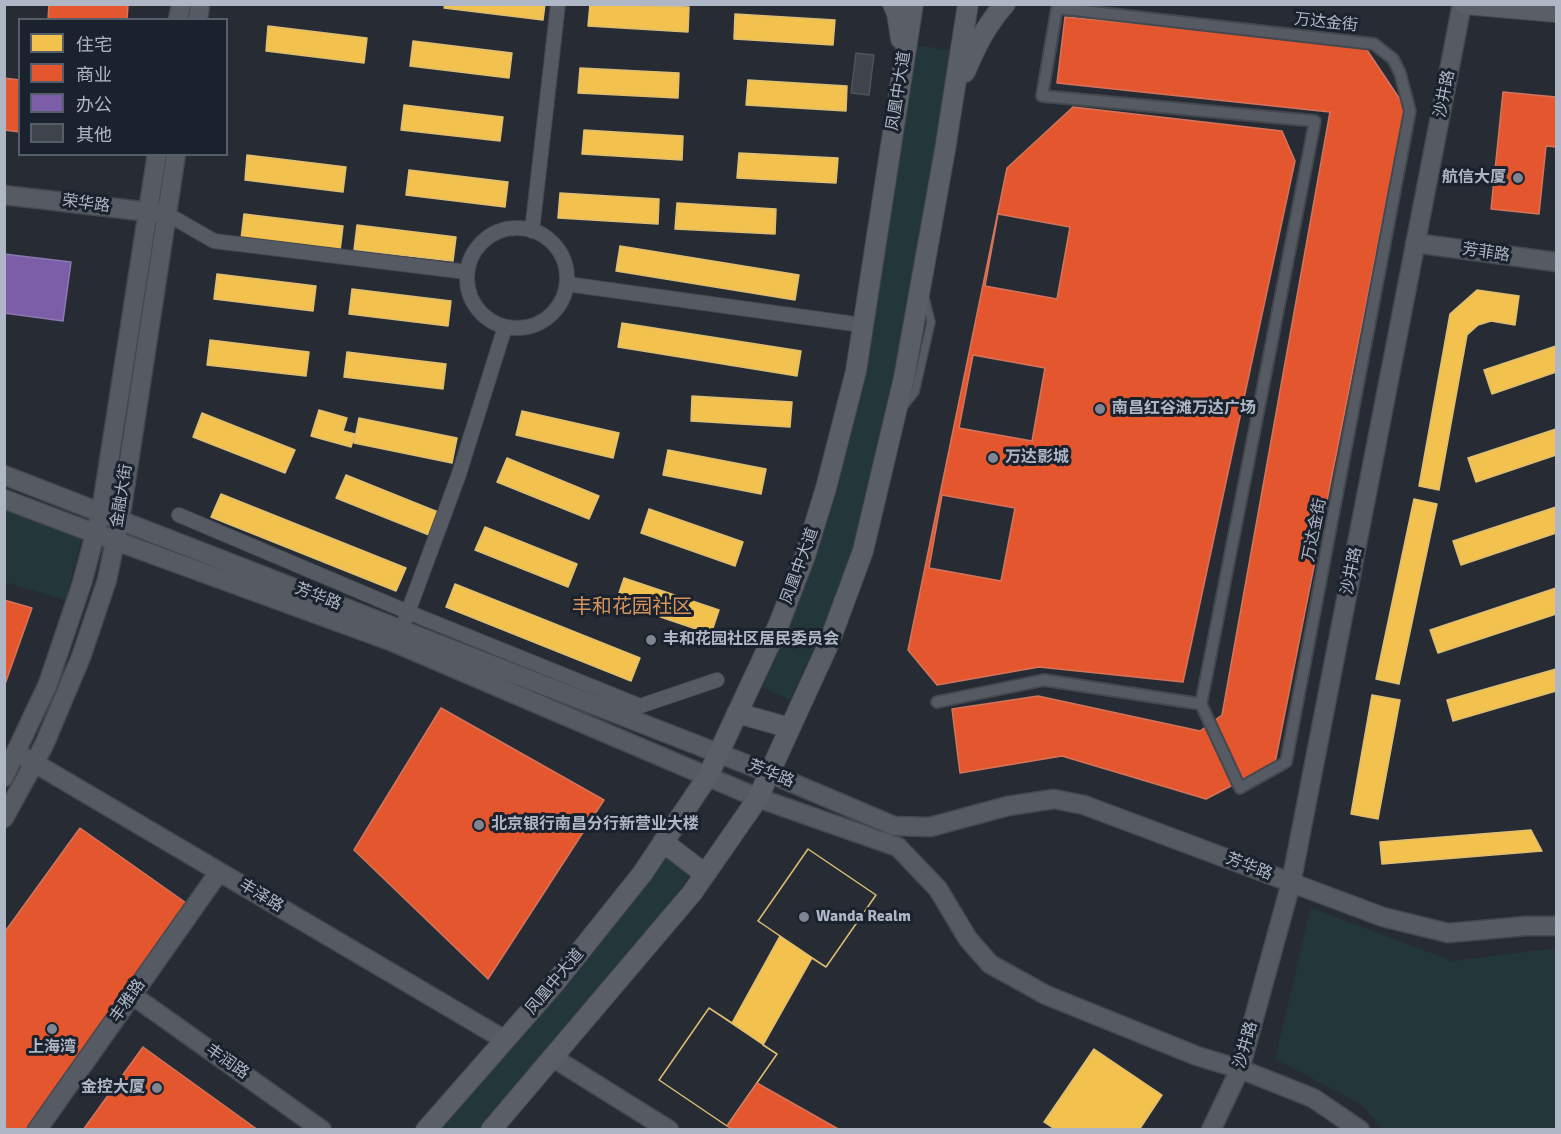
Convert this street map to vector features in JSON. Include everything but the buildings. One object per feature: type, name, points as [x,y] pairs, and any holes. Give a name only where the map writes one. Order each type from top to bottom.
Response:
[{"type":"main road","points":[[893,4],[901,34],[893,130]]},
{"type":"main road","name":"凤凰中大道","points":[[426,1130],[554,984],[642,874],[708,776],[779,624],[805,556],[826,488],[856,371],[913,4]]},
{"type":"main road","points":[[491,1130],[692,893],[758,798],[829,643],[863,551],[894,417],[921,283],[968,4]]},
{"type":"main road","points":[[953,102],[977,43],[1005,4]]},
{"type":"main road","points":[[1463,4],[1557,12]]},
{"type":"main road","points":[[737,713],[790,728]]},
{"type":"main road","points":[[663,842],[705,874]]},
{"type":"street","points":[[532,231],[558,4]]},
{"type":"street","name":"沙井路","points":[[1211,1130],[1240,1069],[1291,883],[1463,4]]},
{"type":"street","name":"万达金街","points":[[1057,8],[1374,44],[1393,59],[1400,74],[1410,111],[1286,762],[1240,788],[1201,704],[1315,122],[1042,96],[1057,8]]},
{"type":"street","name":"金融大街","points":[[4,777],[48,684],[82,583],[101,512],[157,156]]},
{"type":"street","name":"金融大街","points":[[4,818],[34,762],[81,657],[107,580],[119,519],[177,156]]},
{"type":"street","name":"荣华路","points":[[4,195],[167,214]]},
{"type":"street","points":[[167,214],[214,241],[467,272]]},
{"type":"street","points":[[515,228],[532,231],[545,236],[563,257],[567,270],[567,284],[562,300],[552,314],[538,324],[522,328],[505,327],[492,322],[476,307],[467,286],[467,272],[472,255],[483,241],[498,232],[515,228]]},
{"type":"street","name":"芳菲路","points":[[1415,243],[1557,262]]},
{"type":"street","points":[[567,284],[862,325]]},
{"type":"street","points":[[402,630],[458,477],[505,327]]},
{"type":"street","name":"芳华路","points":[[4,475],[719,753],[894,826],[930,827],[1008,806],[1054,798],[1084,805],[1383,917],[1448,933],[1526,926],[1557,926]]},
{"type":"street","name":"芳华路","points":[[4,499],[393,642],[758,798],[898,847],[938,890],[968,939],[990,964],[1046,995],[1197,1056],[1240,1069],[1313,1098],[1360,1130]]},
{"type":"street","points":[[179,515],[408,612],[640,706],[717,680]]},
{"type":"street","points":[[937,702],[1044,680],[1201,704]]},
{"type":"street","name":"丰泽路","points":[[16,753],[505,1040]]},
{"type":"street","name":"丰雅路","points":[[37,1130],[219,872]]},
{"type":"street","name":"丰润路","points":[[132,995],[322,1130]]},
{"type":"street","points":[[552,1057],[669,1130]]},
{"type":"green space","points":[[915,45],[950,50],[898,364],[870,488],[847,568],[824,626],[790,700],[762,687],[816,555],[856,412]]},
{"type":"green space","points":[[4,509],[82,537],[65,600],[5,582]]},
{"type":"green space","points":[[668,857],[687,871],[689,876],[643,942],[480,1129],[437,1130],[658,861]]},
{"type":"green space","points":[[1311,908],[1452,961],[1556,948],[1556,1129],[1383,1129],[1361,1104],[1275,1059]]},
{"type":"place","name":"航信大厦","points":[[1518,178]]},
{"type":"place","name":"南昌红谷滩万达广场","points":[[1100,409]]},
{"type":"place","name":"万达影城","points":[[993,458]]},
{"type":"place","name":"丰和花园社区居民委员会","points":[[651,640]]},
{"type":"place","name":"北京银行南昌分行新营业大楼","points":[[479,825]]},
{"type":"place","name":"Wanda Realm","points":[[804,917]]},
{"type":"place","name":"上海湾","points":[[52,1029]]},
{"type":"place","name":"金控大厦","points":[[157,1088]]},
{"type":"district","name":"丰和花园社区","points":[[632,608]]}]
